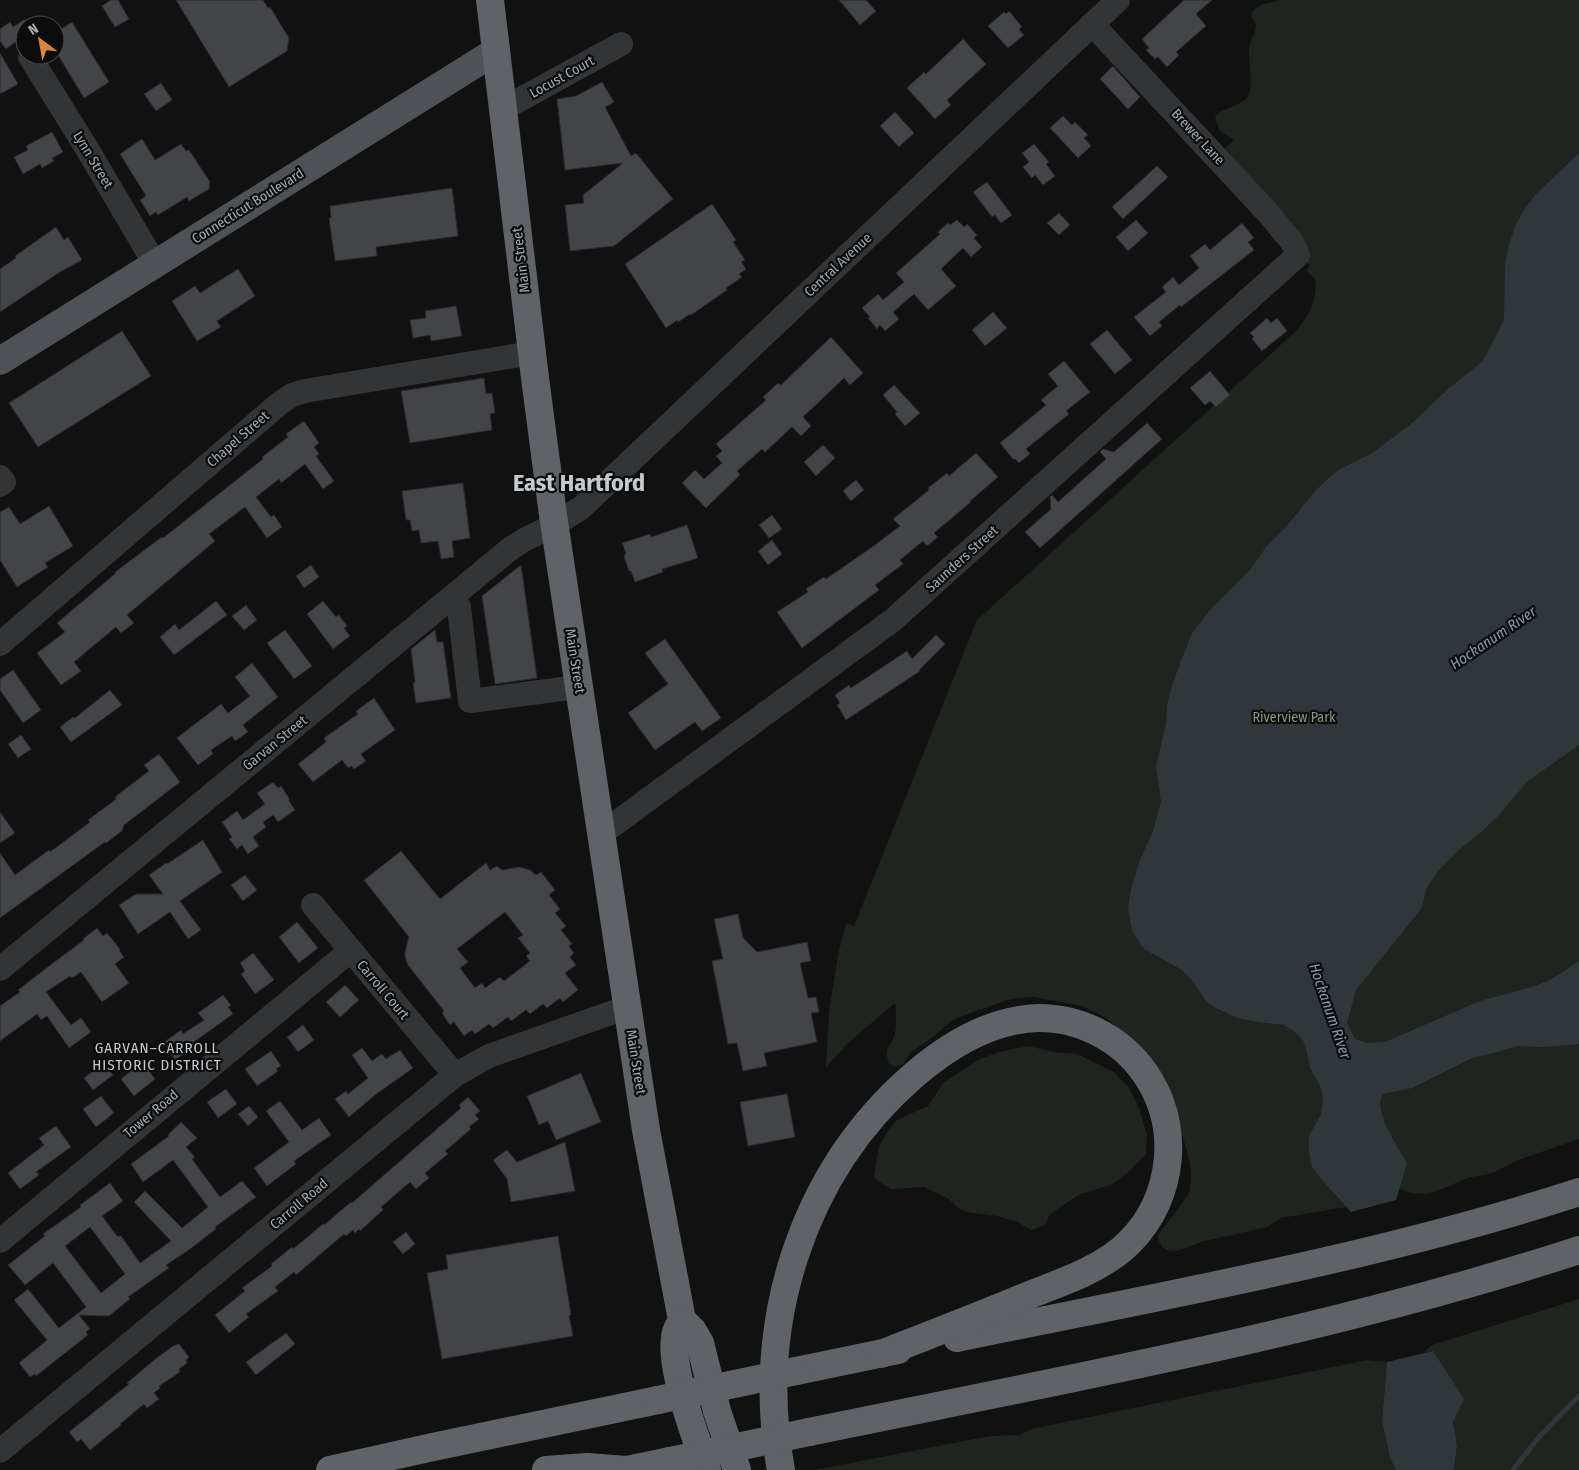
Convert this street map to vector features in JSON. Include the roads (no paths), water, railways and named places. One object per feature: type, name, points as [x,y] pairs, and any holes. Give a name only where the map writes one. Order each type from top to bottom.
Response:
[{"type":"highway","name":"Main Street","points":[[490,0],[554,525],[649,1148],[682,1320],[674,1339],[677,1365],[687,1407],[707,1470]]},
{"type":"highway","points":[[781,1470],[773,1413],[772,1374],[776,1339],[787,1282],[814,1204],[833,1171],[869,1122],[910,1079],[939,1055],[966,1038],[1002,1024],[1035,1018],[1067,1021],[1093,1030],[1117,1044],[1137,1063],[1152,1083],[1162,1107],[1168,1132],[1168,1159],[1164,1184],[1155,1207],[1141,1229],[1121,1250],[1088,1271],[881,1354]]},
{"type":"highway","points":[[330,1470],[1345,1257],[1468,1226],[1579,1192]]},
{"type":"highway","points":[[546,1470],[587,1467],[627,1470],[1100,1372],[1285,1331],[1437,1292],[1579,1250]]},
{"type":"highway","name":"Main Street","points":[[682,1320],[694,1331],[700,1344],[717,1411],[737,1470]]},
{"type":"main road","name":"Connecticut Boulevard","points":[[1,357],[155,264],[496,51]]},
{"type":"street","name":"Central Avenue","points":[[554,525],[581,508],[594,496],[1118,0]]},
{"type":"street","name":"Brewer Lane","points":[[1092,24],[1269,214],[1292,242],[1298,255]]},
{"type":"street","name":"Locust Court","points":[[503,109],[621,44]]},
{"type":"street","name":"Lynn Street","points":[[34,65],[86,147],[155,264]]},
{"type":"street","name":"Saunders Street","points":[[601,834],[893,620],[1298,255]]},
{"type":"street","name":"Chapel Street","points":[[0,644],[272,409],[292,395],[305,390],[532,353]]},
{"type":"street","points":[[0,477],[4,482],[0,485]]},
{"type":"street","name":"Garvan Street","points":[[0,969],[510,549],[554,525]]},
{"type":"street","points":[[452,597],[459,607],[470,701],[578,687]]},
{"type":"street","name":"Carroll Court","points":[[313,905],[454,1075]]},
{"type":"street","name":"Tower Road","points":[[0,1241],[350,951]]},
{"type":"street","name":"Carroll Road","points":[[0,1451],[454,1075],[489,1056],[628,1007]]},
{"type":"water","name":"Hockanum River","points":[[1579,153],[1579,745],[1528,781],[1497,817],[1439,870],[1427,887],[1421,909],[1356,990],[1347,1023],[1355,1039],[1366,1043],[1385,1042],[1480,1001],[1545,982],[1579,961],[1579,1044],[1544,1047],[1517,1046],[1472,1058],[1412,1088],[1383,1094],[1381,1110],[1384,1120],[1407,1164],[1396,1200],[1351,1212],[1311,1165],[1309,1136],[1321,1114],[1323,1099],[1321,1088],[1310,1068],[1305,1044],[1302,1039],[1284,1025],[1237,1018],[1216,1008],[1207,1002],[1182,970],[1144,949],[1132,931],[1128,908],[1131,889],[1140,860],[1153,831],[1161,802],[1156,766],[1166,724],[1167,705],[1173,682],[1192,633],[1211,609],[1250,570],[1266,547],[1285,528],[1316,490],[1337,471],[1372,453],[1410,425],[1448,389],[1483,361],[1504,320],[1505,266],[1515,226],[1535,195]]},
{"type":"water","points":[[1433,1351],[1464,1399],[1453,1422],[1457,1445],[1454,1470],[1396,1470],[1390,1458],[1382,1421],[1387,1362]]},
{"type":"waterway","points":[[1513,1470],[1540,1436],[1579,1396]]},
{"type":"district","name":"East Hartford","points":[[579,483]]},
{"type":"district","name":"GARVAN–CARROLL HISTORIC DISTRICT","points":[[157,1056]]},
{"type":"park label","name":"Riverview Park","points":[[1294,717]]}]
